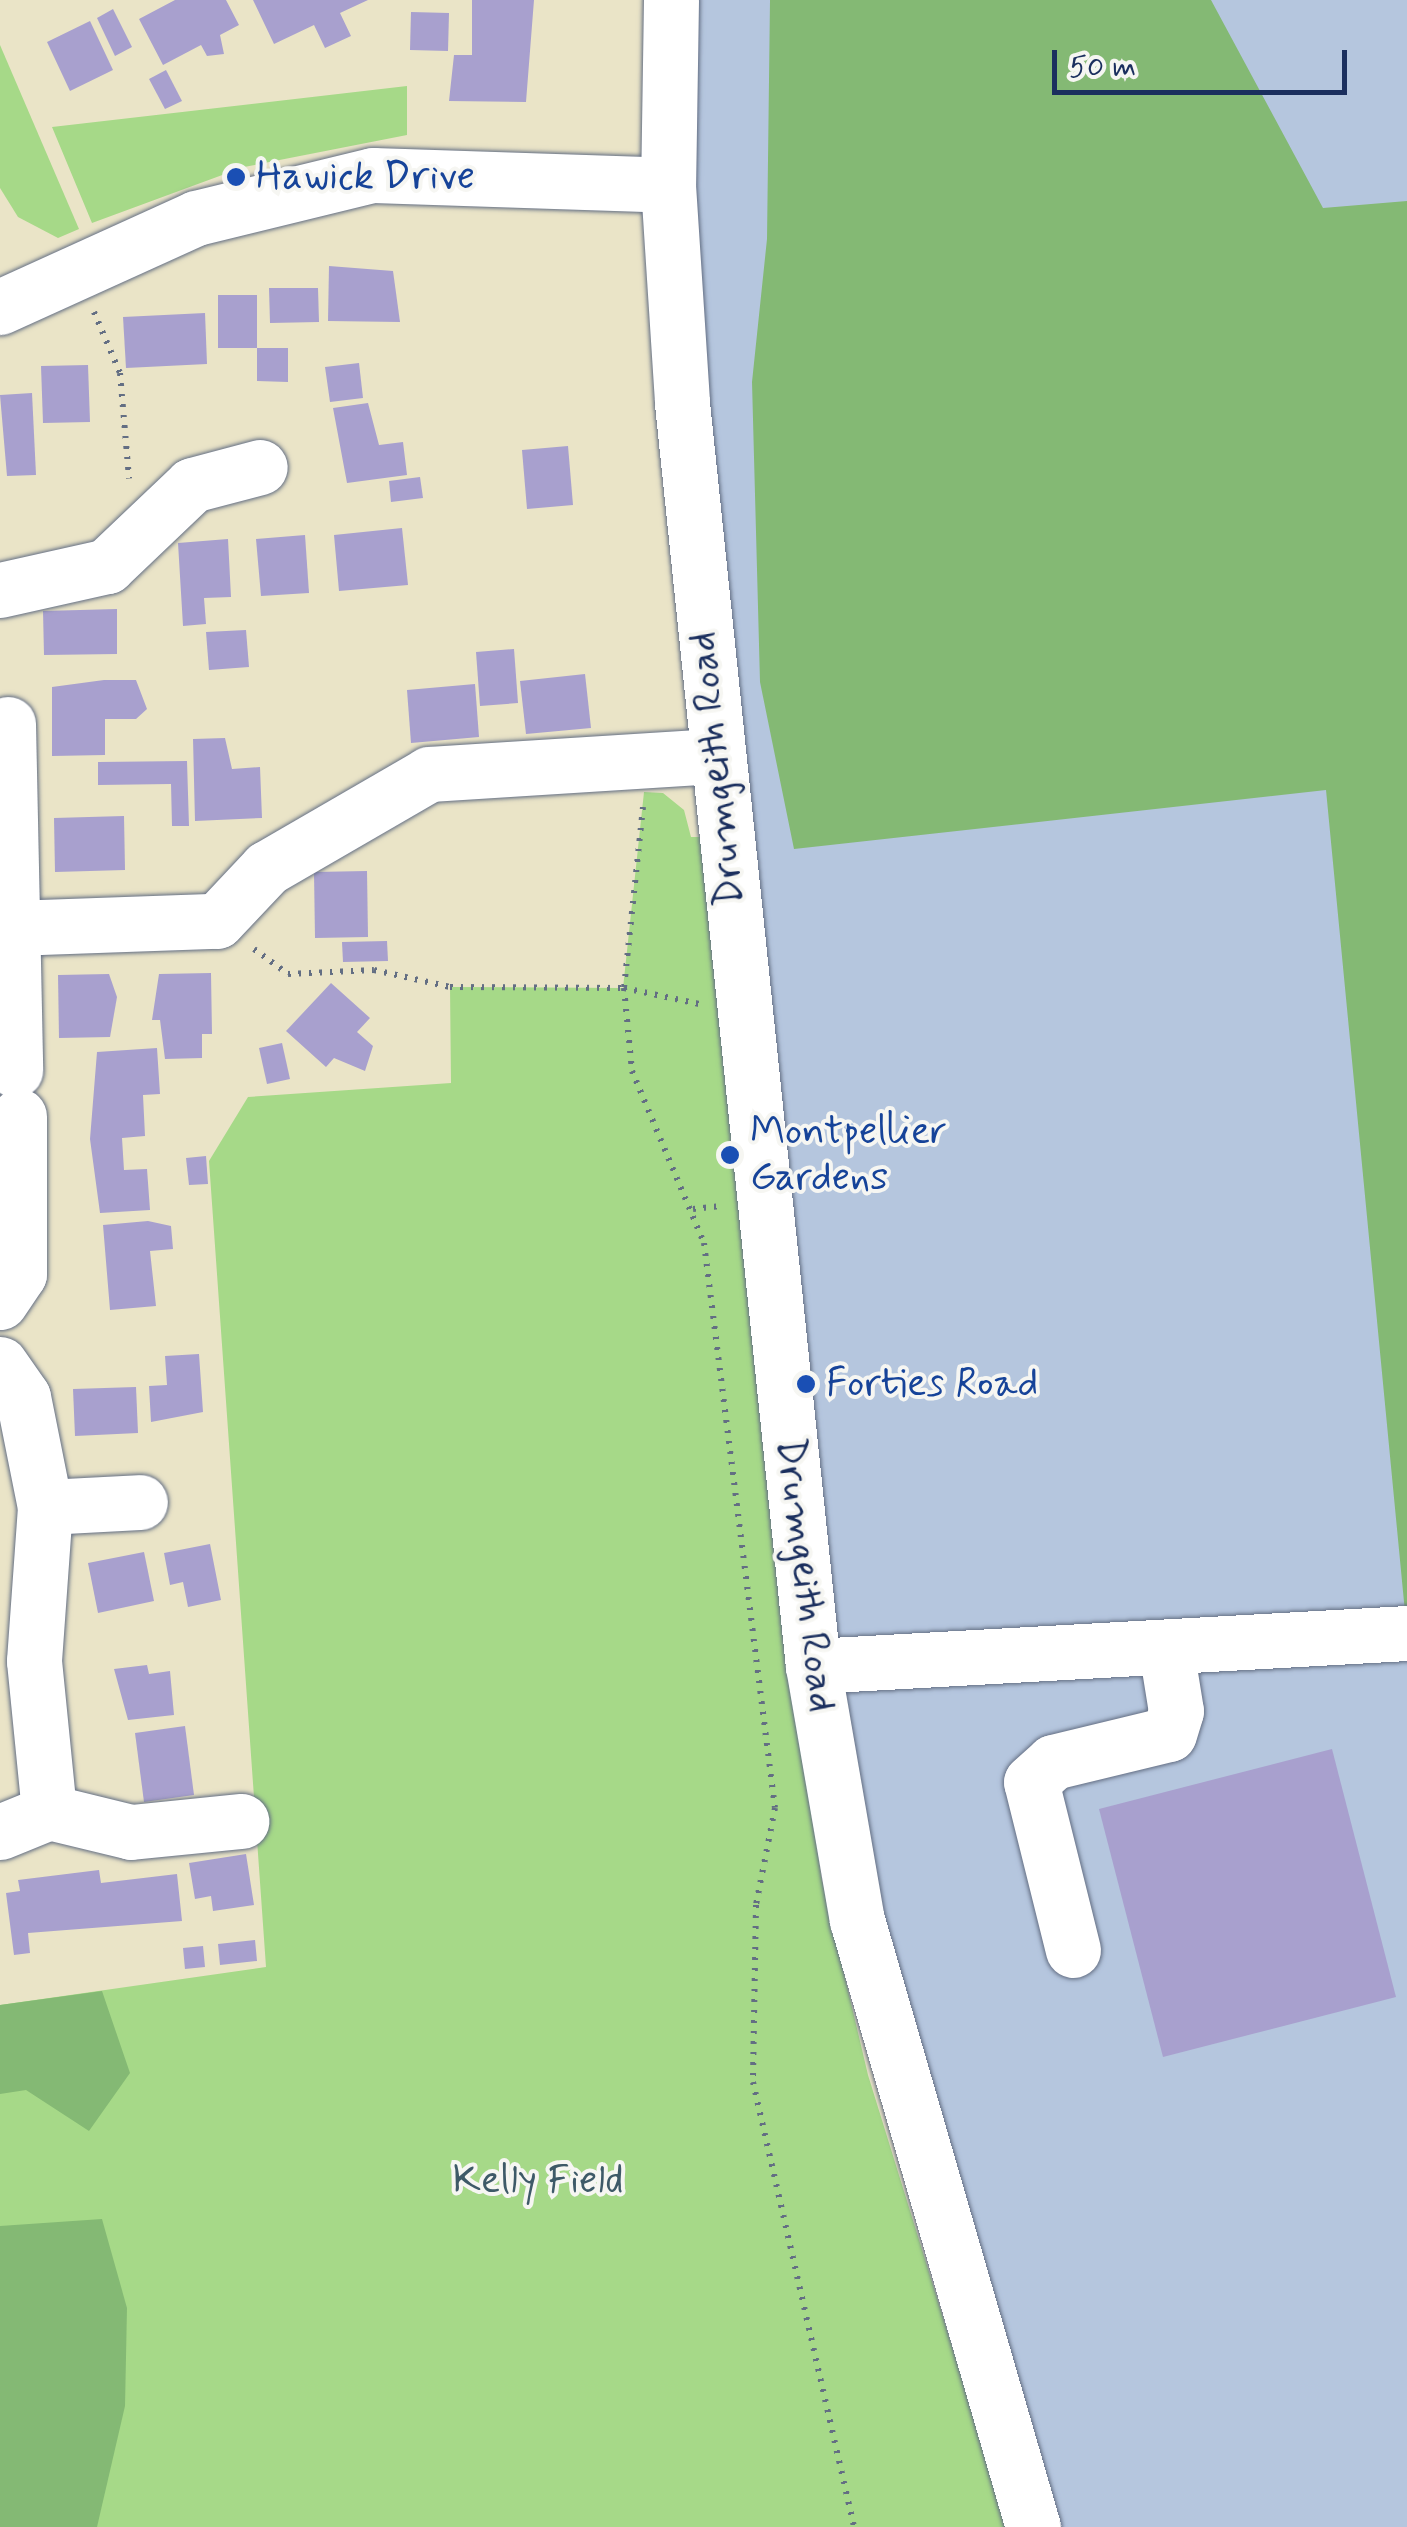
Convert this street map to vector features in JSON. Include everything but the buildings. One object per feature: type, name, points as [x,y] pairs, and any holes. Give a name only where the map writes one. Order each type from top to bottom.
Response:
[{"type":"street","name":"Drumgeith Road","points":[[672,0],[668,185],[714,756],[813,1666],[857,1920],[1033,2527]]},
{"type":"street","points":[[6,286],[196,218],[373,175],[668,185]]},
{"type":"street","points":[[0,590],[107,566],[192,485],[260,467]]},
{"type":"street","points":[[8,724],[17,1093],[10,1288]]},
{"type":"street","points":[[12,928],[217,921],[267,868],[430,774],[714,756]]},
{"type":"street","points":[[0,1364],[23,1397],[46,1507],[24,1822],[132,1832],[241,1821]]},
{"type":"street","points":[[46,1507],[140,1502]]},
{"type":"street","points":[[813,1666],[1407,1632]]},
{"type":"street","points":[[1072,1950],[1032,1782],[1053,1762],[1168,1734],[1176,1711],[1166,1648]]},
{"type":"path","points":[[94,311],[120,374],[135,540]]},
{"type":"path","points":[[647,763],[624,988],[632,1071],[704,1243],[775,1808],[756,1904],[753,2082],[854,2527]]},
{"type":"path","points":[[217,921],[288,974],[374,970],[450,987],[624,988],[677,995],[743,1022]]},
{"type":"shaded area","points":[[671,0],[1407,0],[1407,2527],[1033,2527],[813,1666]]},
{"type":"green space","points":[[770,0],[1211,0],[1323,208],[1407,201],[1407,1633],[1326,790],[794,849],[760,682],[752,382],[767,239]]},
{"type":"green space","points":[[0,45],[79,229],[58,238],[18,217],[0,188]]},
{"type":"green space","points":[[407,86],[407,135],[244,167],[92,223],[52,127]]},
{"type":"green space","name":"Kelly Field","points":[[644,792],[663,793],[684,810],[691,837],[700,837],[821,1876],[868,2075],[1008,2527],[0,2527],[0,2005],[266,1967],[209,1161],[248,1097],[451,1083],[450,987],[623,988]]},
{"type":"green space","points":[[102,1991],[130,2073],[89,2131],[26,2090],[0,2094],[0,2005]]},
{"type":"green space","points":[[102,2219],[127,2308],[125,2406],[97,2527],[0,2527],[0,2226]]},
{"type":"place","name":"Hawick Drive","points":[[236,177]]},
{"type":"place","name":"Montpellier Gardens","points":[[730,1155]]},
{"type":"place","name":"Forties Road","points":[[806,1384]]}]
